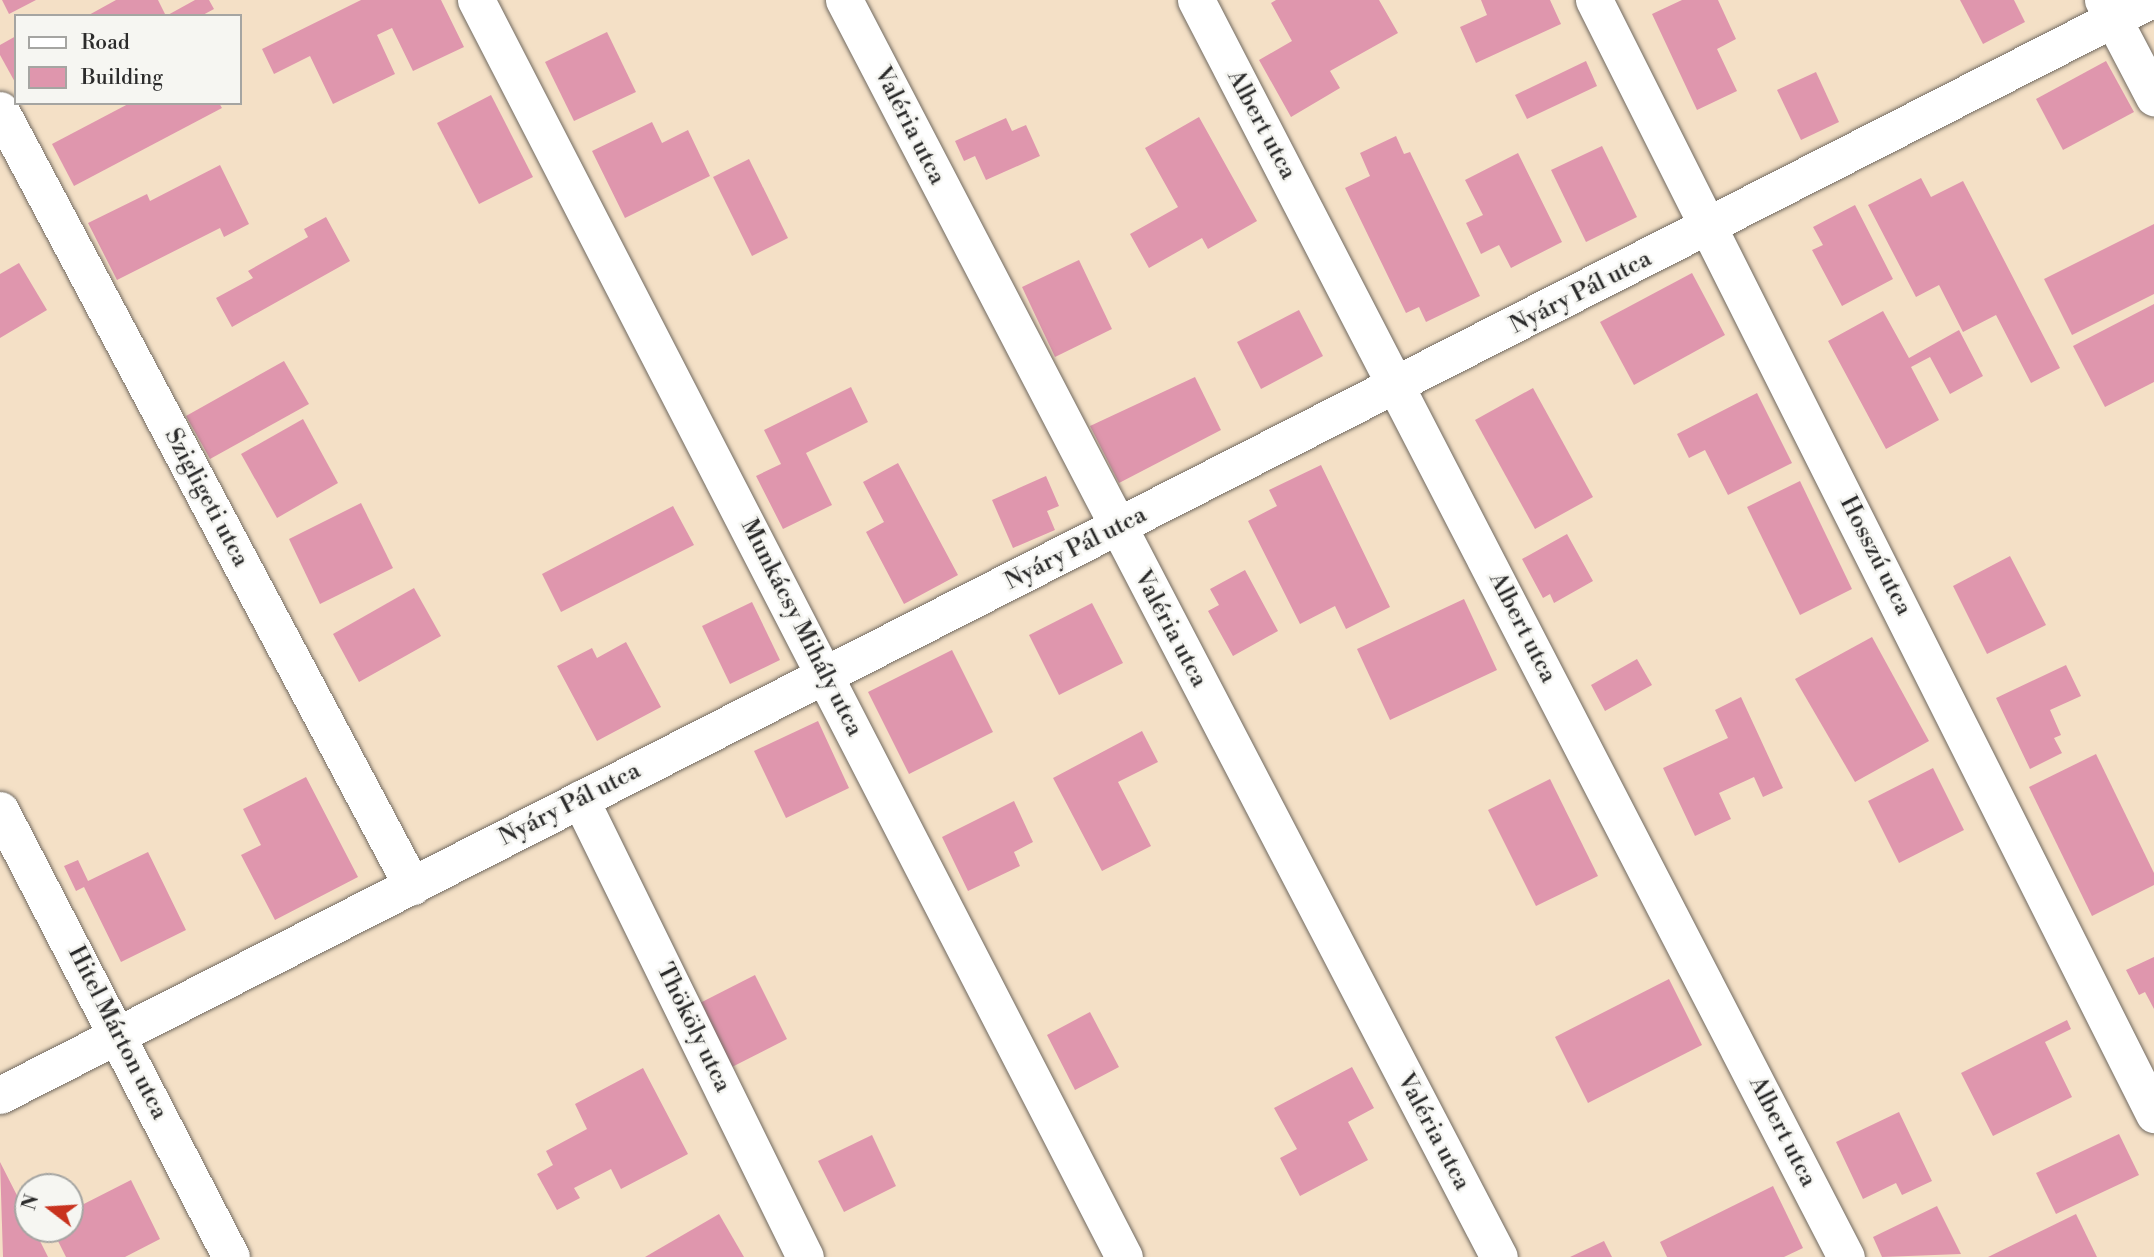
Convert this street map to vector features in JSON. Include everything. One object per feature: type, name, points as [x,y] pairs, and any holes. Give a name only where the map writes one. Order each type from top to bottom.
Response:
[{"type":"street","name":"Munkácsy Mihály utca","points":[[476,0],[1124,1257]]},
{"type":"street","name":"Valéria utca","points":[[844,0],[1499,1257]]},
{"type":"street","name":"Albert utca","points":[[1196,0],[1846,1257]]},
{"type":"street","name":"Hosszú utca","points":[[1594,0],[2154,1114]]},
{"type":"street","name":"Nyáry Pál utca","points":[[0,1095],[1710,227],[2108,9],[2150,0]]},
{"type":"street","points":[[2108,9],[2154,97]]},
{"type":"street","name":"Szigligeti utca","points":[[0,110],[412,886]]},
{"type":"street","name":"Thököly utca","points":[[580,799],[805,1257]]},
{"type":"street","name":"Hitel Márton utca","points":[[0,810],[232,1257]]},
{"type":"building","points":[[2,0],[36,0],[9,14]]},
{"type":"building","points":[[116,0],[158,0],[165,14],[91,14]]},
{"type":"building","points":[[195,0],[209,0],[214,9],[205,14],[170,14]]},
{"type":"building","points":[[361,0],[441,0],[464,47],[413,71],[392,28],[377,35],[395,74],[333,104],[310,56],[274,74],[262,49]]},
{"type":"building","points":[[1276,0],[1379,0],[1398,33],[1330,71],[1340,88],[1291,117],[1259,60],[1292,41],[1271,3]]},
{"type":"building","points":[[1481,0],[1550,0],[1561,24],[1476,63],[1460,27],[1487,15]]},
{"type":"building","points":[[1682,0],[1718,0],[1736,39],[1717,49],[1737,91],[1697,110],[1652,14]]},
{"type":"building","points":[[1960,0],[2014,0],[2025,22],[1983,44]]},
{"type":"building","points":[[607,32],[636,92],[574,121],[545,62]]},
{"type":"building","points":[[14,37],[14,80],[0,55],[0,45]]},
{"type":"building","points":[[1586,61],[1597,86],[1527,119],[1515,95]]},
{"type":"building","points":[[2106,61],[2134,112],[2063,150],[2036,99]]},
{"type":"building","points":[[1816,72],[1839,122],[1801,140],[1777,90]]},
{"type":"building","points":[[491,95],[533,177],[479,204],[437,123]]},
{"type":"building","points":[[126,105],[220,105],[222,108],[74,186],[52,144]]},
{"type":"building","points":[[1199,117],[1257,221],[1208,249],[1202,238],[1149,268],[1130,234],[1178,207],[1145,148]]},
{"type":"building","points":[[1006,118],[1012,131],[1026,125],[1040,156],[986,180],[975,156],[964,161],[955,141]]},
{"type":"building","points":[[652,122],[662,143],[688,130],[710,176],[625,218],[592,151]]},
{"type":"building","points":[[1396,136],[1404,154],[1410,152],[1480,296],[1426,322],[1419,307],[1406,313],[1345,188],[1370,176],[1360,153]]},
{"type":"building","points":[[1602,146],[1637,217],[1586,242],[1551,170]]},
{"type":"building","points":[[1518,153],[1562,242],[1511,268],[1499,245],[1481,254],[1466,223],[1483,215],[1465,180]]},
{"type":"building","points":[[749,159],[788,238],[752,256],[713,177]]},
{"type":"building","points":[[220,165],[249,224],[224,237],[220,228],[117,280],[88,223],[147,194],[150,201]]},
{"type":"building","points":[[1921,178],[1931,197],[1963,181],[2060,368],[2031,383],[1996,315],[1963,332],[1939,285],[1916,297],[1868,205]]},
{"type":"building","points":[[1855,205],[1893,279],[1842,306],[1812,250],[1823,245],[1813,227]]},
{"type":"building","points":[[326,217],[350,261],[232,327],[216,298],[253,278],[248,271],[308,237],[304,229]]},
{"type":"building","points":[[2154,224],[2154,294],[2072,335],[2044,279]]},
{"type":"building","points":[[1079,260],[1112,329],[1055,357],[1022,287]]},
{"type":"building","points":[[19,263],[47,310],[0,338],[0,274]]},
{"type":"building","points":[[1692,273],[1725,335],[1634,385],[1600,322]]},
{"type":"building","points":[[2154,304],[2154,382],[2105,407],[2073,346]]},
{"type":"building","points":[[1299,310],[1323,356],[1261,389],[1237,342]]},
{"type":"building","points":[[1883,311],[1909,358],[1959,330],[1983,376],[1950,394],[1930,357],[1911,367],[1939,420],[1886,449],[1828,341]]},
{"type":"building","points":[[284,361],[309,404],[210,459],[186,416]]},
{"type":"building","points":[[1195,377],[1221,430],[1119,483],[1090,426]]},
{"type":"building","points":[[851,387],[868,422],[806,453],[832,505],[783,529],[756,476],[781,464],[764,430]]},
{"type":"building","points":[[1533,388],[1593,497],[1535,529],[1475,420]]},
{"type":"building","points":[[1757,393],[1792,463],[1728,495],[1705,450],[1689,458],[1677,434]]},
{"type":"building","points":[[303,419],[338,483],[277,518],[241,454]]},
{"type":"building","points":[[898,463],[958,575],[904,604],[866,532],[884,522],[863,482]]},
{"type":"building","points":[[1321,465],[1390,607],[1346,629],[1335,606],[1300,624],[1248,521],[1277,506],[1269,490]]},
{"type":"building","points":[[1046,476],[1059,506],[1047,511],[1055,530],[1013,548],[992,500]]},
{"type":"building","points":[[1800,481],[1852,589],[1800,615],[1747,507]]},
{"type":"building","points":[[361,503],[393,568],[320,604],[289,539]]},
{"type":"building","points":[[673,506],[694,545],[561,612],[542,574]]},
{"type":"building","points":[[1567,534],[1593,581],[1554,603],[1550,594],[1543,598],[1522,559]]},
{"type":"building","points":[[2010,556],[2046,625],[1987,654],[1953,586]]},
{"type":"building","points":[[1245,570],[1278,631],[1233,656],[1208,611],[1219,605],[1210,589]]},
{"type":"building","points":[[414,588],[441,636],[359,682],[333,634]]},
{"type":"building","points":[[1464,599],[1497,670],[1390,720],[1357,649]]},
{"type":"building","points":[[752,602],[780,660],[730,684],[702,626]]},
{"type":"building","points":[[1092,603],[1123,663],[1059,695],[1029,635]]},
{"type":"building","points":[[1872,637],[1929,741],[1855,782],[1795,679]]},
{"type":"building","points":[[626,642],[661,707],[597,741],[557,666],[592,648],[597,658]]},
{"type":"building","points":[[952,650],[993,732],[909,774],[868,692]]},
{"type":"building","points":[[1637,659],[1652,685],[1605,711],[1591,685]]},
{"type":"building","points":[[2066,665],[2081,696],[2050,710],[2061,735],[2054,738],[2062,753],[2030,769],[1996,698]]},
{"type":"building","points":[[1741,697],[1783,788],[1763,797],[1754,777],[1719,793],[1731,819],[1695,836],[1663,768],[1728,738],[1715,710]]},
{"type":"building","points":[[818,721],[849,788],[786,818],[754,751]]},
{"type":"building","points":[[1142,731],[1158,762],[1118,782],[1151,846],[1102,871],[1053,778]]},
{"type":"building","points":[[2096,754],[2154,873],[2154,885],[2092,916],[2029,787]]},
{"type":"building","points":[[1933,768],[1964,830],[1899,863],[1868,801]]},
{"type":"building","points":[[306,777],[358,877],[275,920],[241,855],[261,845],[243,809]]},
{"type":"building","points":[[1550,779],[1598,876],[1536,906],[1488,810]]},
{"type":"building","points":[[1014,801],[1033,842],[1014,852],[1020,866],[968,891],[942,837]]},
{"type":"building","points":[[148,852],[186,930],[121,962],[84,887],[76,891],[64,866],[78,860],[88,881]]},
{"type":"building","points":[[2154,957],[2154,1009],[2145,992],[2139,995],[2126,970]]},
{"type":"building","points":[[755,975],[787,1039],[730,1068],[698,1004]]},
{"type":"building","points":[[1669,979],[1702,1045],[1588,1103],[1555,1037]]},
{"type":"building","points":[[1090,1012],[1119,1067],[1075,1090],[1047,1035]]},
{"type":"building","points":[[2067,1020],[2071,1029],[2045,1042],[2072,1097],[1993,1136],[1961,1073]]},
{"type":"building","points":[[1352,1067],[1374,1108],[1348,1122],[1368,1160],[1300,1196],[1280,1158],[1297,1149],[1274,1108]]},
{"type":"building","points":[[643,1068],[688,1154],[621,1189],[611,1169],[574,1188],[580,1198],[557,1210],[537,1174],[553,1165],[546,1151],[587,1129],[575,1104]]},
{"type":"building","points":[[1899,1112],[1932,1181],[1902,1195],[1896,1183],[1863,1199],[1836,1142]]},
{"type":"building","points":[[2119,1134],[2139,1175],[2056,1214],[2036,1173]]},
{"type":"building","points":[[872,1135],[896,1186],[844,1212],[818,1161]]},
{"type":"building","points":[[0,1162],[14,1190],[14,1243],[41,1243],[48,1257],[3,1257]]},
{"type":"building","points":[[131,1180],[160,1239],[125,1257],[66,1257],[59,1243],[84,1243],[84,1204]]},
{"type":"building","points":[[1773,1186],[1803,1248],[1784,1257],[1667,1257],[1660,1242]]},
{"type":"building","points":[[1937,1206],[1961,1254],[1882,1257],[1873,1237]]},
{"type":"building","points":[[719,1214],[744,1257],[645,1257]]},
{"type":"building","points":[[2076,1214],[2097,1257],[1988,1257]]},
{"type":"building","points":[[1604,1241],[1612,1257],[1570,1257]]}]
